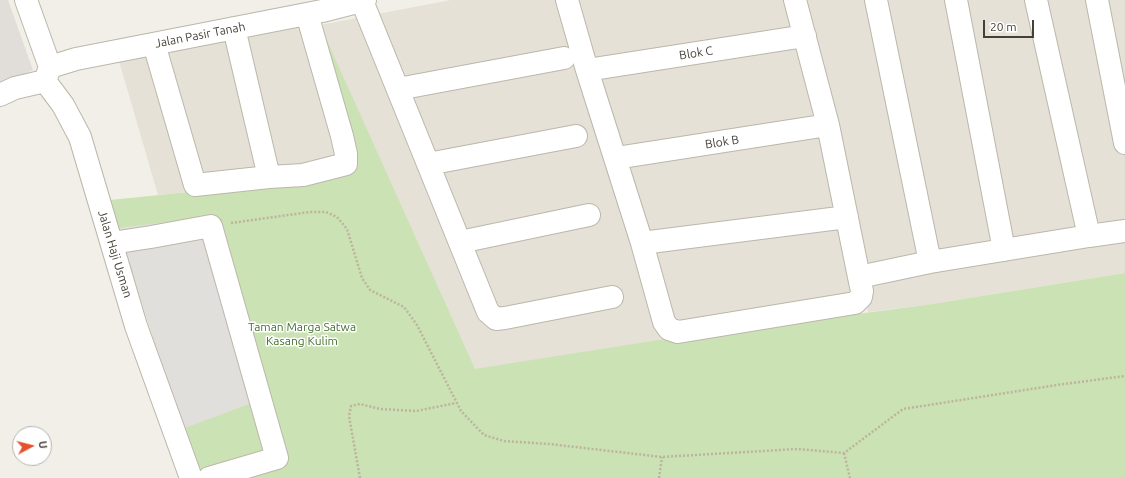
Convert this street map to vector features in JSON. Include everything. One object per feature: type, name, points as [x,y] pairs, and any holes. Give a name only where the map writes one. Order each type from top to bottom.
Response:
[{"type":"street","name":"Jalan Haji Usman","points":[[26,0],[48,74],[80,138],[136,326],[191,478]]},
{"type":"street","name":"Jalan Pasir Tanah","points":[[48,74],[76,60],[234,28],[316,8],[363,0]]},
{"type":"street","points":[[363,0],[488,312],[496,319],[505,318],[612,297]]},
{"type":"street","points":[[567,0],[587,70],[642,243],[664,322],[669,329],[678,332],[855,302],[861,297],[862,291],[860,277],[828,125],[795,0]]},
{"type":"street","points":[[876,0],[930,262]]},
{"type":"street","points":[[956,0],[1004,250]]},
{"type":"street","points":[[1036,0],[1089,236]]},
{"type":"street","points":[[1097,0],[1125,143]]},
{"type":"street","points":[[154,44],[195,185],[303,174],[346,164],[346,154],[316,8]]},
{"type":"street","points":[[234,28],[270,177]]},
{"type":"street","name":"Blok C","points":[[587,70],[805,36]]},
{"type":"street","points":[[398,89],[564,58]]},
{"type":"street","points":[[0,95],[48,74]]},
{"type":"street","name":"Blok B","points":[[616,158],[828,125]]},
{"type":"street","points":[[428,164],[576,136]]},
{"type":"street","points":[[460,242],[589,215]]},
{"type":"street","points":[[642,243],[847,217]]},
{"type":"street","points":[[112,243],[211,226],[277,458],[209,478]]},
{"type":"street","points":[[860,277],[930,262],[1125,231]]},
{"type":"path","points":[[211,226],[310,212],[326,212],[337,217],[347,229],[362,278],[370,290],[404,307],[417,325],[461,411],[484,435],[504,441],[549,444],[662,457],[797,449],[844,453],[902,409],[1125,376]]},
{"type":"path","points":[[360,478],[349,416],[351,406],[360,404],[380,409],[416,411],[456,403]]},
{"type":"path","points":[[844,453],[850,478]]},
{"type":"path","points":[[659,478],[662,457]]},
{"type":"shaded area","points":[[0,0],[8,0],[33,70],[0,85]]},
{"type":"shaded area","points":[[451,0],[559,0],[664,339],[475,370],[321,28],[354,169],[297,181],[158,195],[119,61],[299,20],[320,25]]},
{"type":"shaded area","points":[[567,0],[803,0],[858,297],[672,328]]},
{"type":"shaded area","points":[[805,0],[1125,0],[1125,273],[926,305],[868,312],[859,246]]},
{"type":"shaded area","points":[[213,216],[265,398],[182,429],[119,228]]},
{"type":"green space","name":"Taman Marga Satwa Kasang Kulim","points":[[320,25],[475,369],[664,339],[926,305],[1125,273],[1125,478],[197,478],[110,200],[297,181],[354,169]]}]
